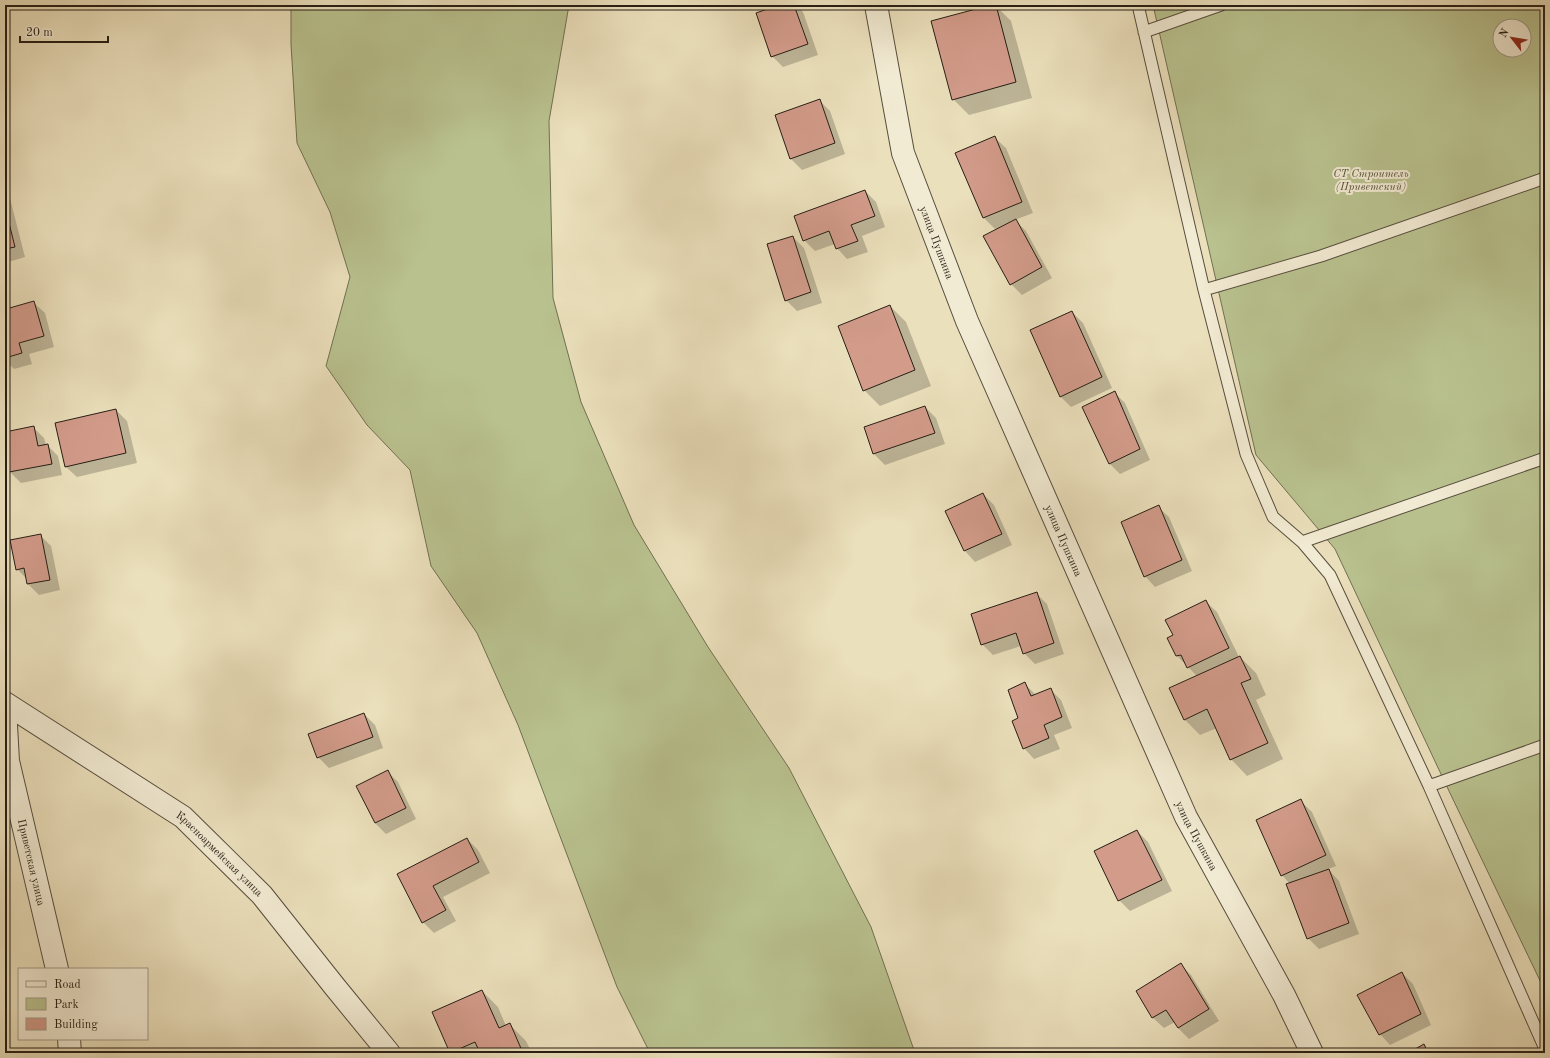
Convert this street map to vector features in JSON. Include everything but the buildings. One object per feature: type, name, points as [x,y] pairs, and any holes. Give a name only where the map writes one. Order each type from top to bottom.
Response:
[{"type":"street","name":"улица Пушкина","points":[[876,5],[903,153],[967,321],[1186,817],[1284,995],[1312,1053]]},
{"type":"street","name":"Красноармейская улица","points":[[5,703],[183,817],[262,896],[389,1053]]},
{"type":"street","name":"Приветская улица","points":[[5,707],[8,761],[57,968]]},
{"type":"street","points":[[69,1040],[70,1053]]},
{"type":"lane","points":[[1138,5],[1204,290],[1246,454],[1274,517],[1302,542],[1330,575],[1429,786],[1542,1035],[1545,1049]]},
{"type":"lane","points":[[1144,32],[1221,5]]},
{"type":"lane","points":[[1204,290],[1321,256],[1545,178]]},
{"type":"lane","points":[[1302,542],[1545,458]]},
{"type":"lane","points":[[1429,786],[1545,745]]},
{"type":"green space","points":[[291,5],[569,5],[549,121],[553,298],[581,402],[634,525],[708,647],[789,768],[871,927],[915,1053],[650,1053],[617,987],[518,725],[477,633],[431,566],[410,470],[367,425],[326,366],[350,277],[330,212],[297,143],[291,44]]},
{"type":"green space","name":"СТ Строитель (Приветский)","points":[[1153,5],[1545,5],[1545,991],[1335,549],[1256,455]]}]
